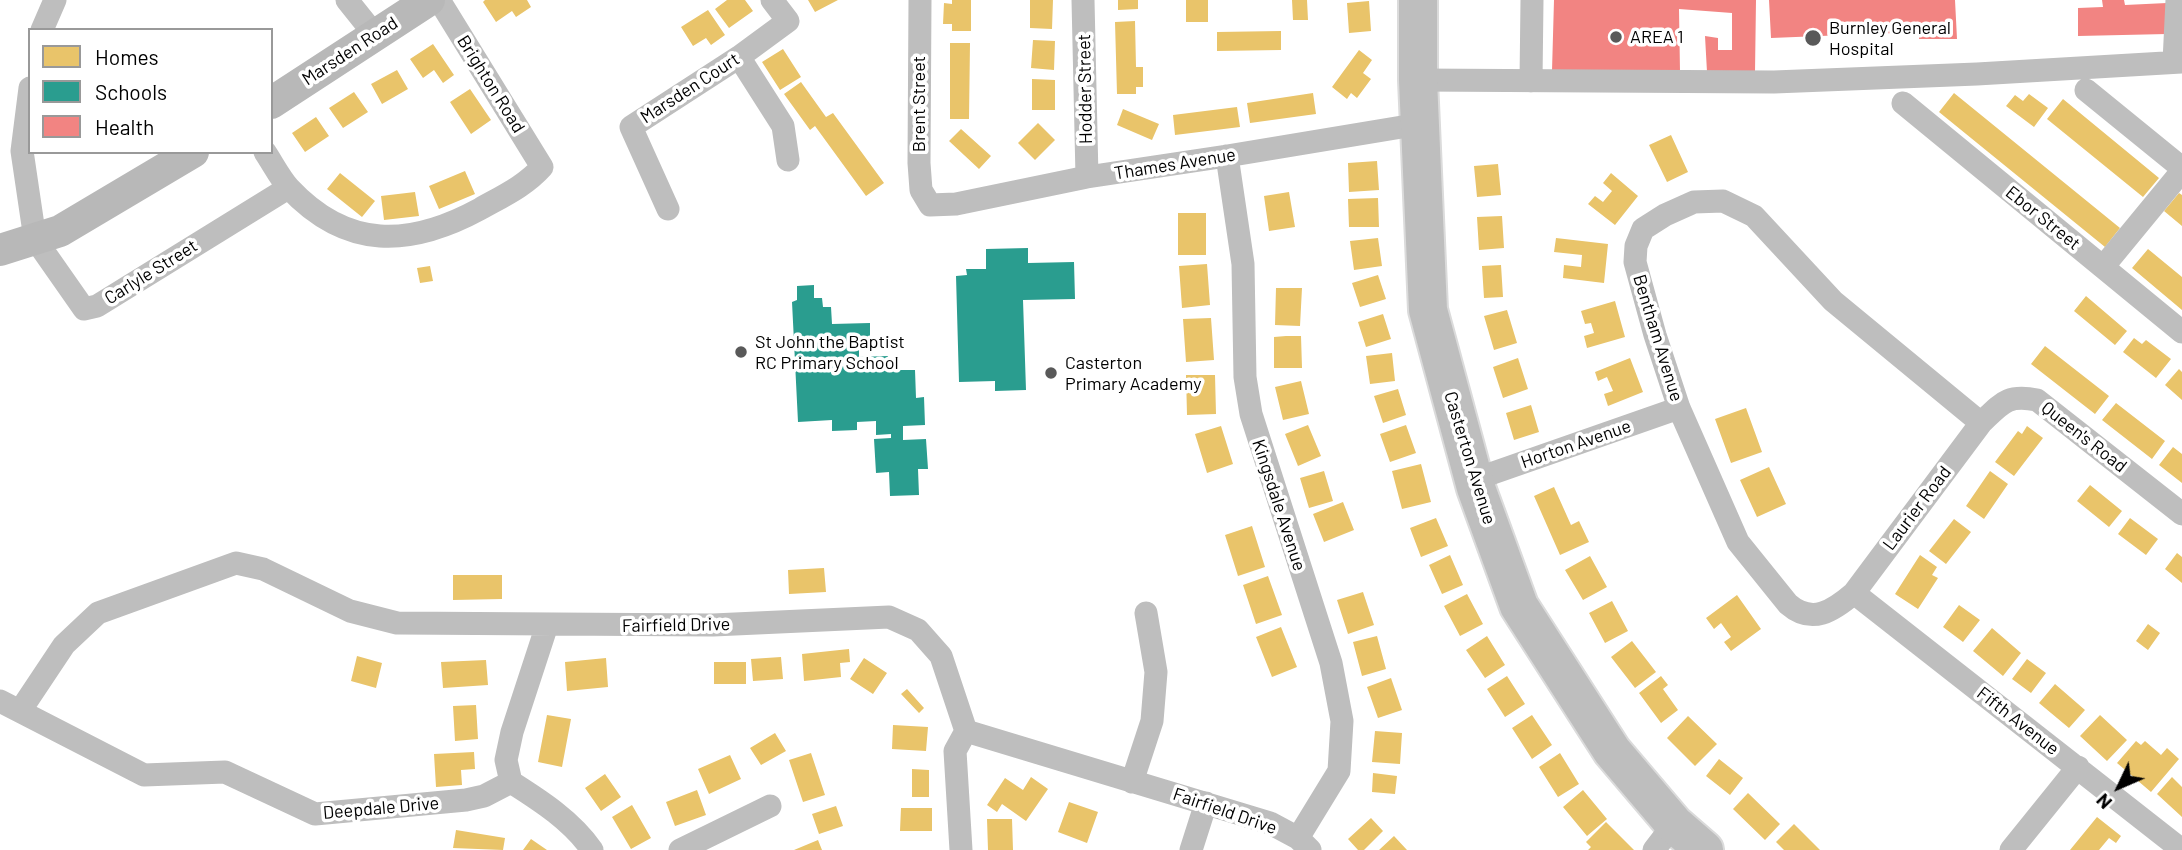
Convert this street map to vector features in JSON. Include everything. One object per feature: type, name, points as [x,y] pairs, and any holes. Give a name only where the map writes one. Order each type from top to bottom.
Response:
[{"type":"highway","name":"Casterton Avenue","points":[[1418,0],[1418,80],[1428,310],[1473,480],[1519,606],[1664,837],[1704,850]]},
{"type":"street","points":[[43,28],[55,0]]},
{"type":"street","points":[[347,0],[375,35]]},
{"type":"street","name":"Marsden Road","points":[[273,102],[429,0]]},
{"type":"street","name":"Brighton Road","points":[[288,188],[327,220],[366,236],[401,237],[459,220],[528,182],[542,167],[439,0]]},
{"type":"street","name":"Marsden Court","points":[[668,209],[631,127],[740,57],[788,21],[772,0]]},
{"type":"street","name":"Brent Street","points":[[920,0],[919,163],[921,190],[930,205]]},
{"type":"street","name":"Hodder Street","points":[[1083,0],[1087,177]]},
{"type":"street","points":[[1531,80],[1532,0]]},
{"type":"street","points":[[1418,80],[1978,82],[2178,62],[2178,0]]},
{"type":"street","points":[[740,57],[783,126],[788,160]]},
{"type":"street","points":[[2086,90],[2182,169],[2103,267]]},
{"type":"street","name":"Ebor Street","points":[[1903,103],[2182,332]]},
{"type":"street","points":[[28,104],[22,151],[35,239]]},
{"type":"street","name":"Thames Avenue","points":[[930,205],[956,204],[1087,177],[1420,124]]},
{"type":"street","points":[[2,249],[60,232],[190,154]]},
{"type":"street","points":[[266,154],[288,188]]},
{"type":"street","name":"Kingsdale Avenue","points":[[1227,156],[1243,264],[1245,377],[1251,414],[1331,663],[1342,722],[1339,771],[1304,844]]},
{"type":"street","name":"Carlyle Street","points":[[35,239],[84,309],[97,306],[288,188]]},
{"type":"street","name":"Bentham Avenue","points":[[1854,593],[1836,608],[1815,615],[1798,613],[1738,542],[1679,408],[1655,335],[1635,262],[1636,246],[1643,229],[1694,202],[1723,201],[1754,215],[1833,301],[1981,423]]},
{"type":"street","name":"Queen's Road","points":[[1981,423],[2000,405],[2017,396],[2037,400],[2182,514]]},
{"type":"street","name":"Horton Avenue","points":[[1473,480],[1679,408]]},
{"type":"street","name":"Laurier Road","points":[[1854,593],[1981,423]]},
{"type":"street","name":"Fairfield Drive","points":[[10,706],[64,645],[99,613],[236,563],[263,569],[350,611],[397,623],[713,625],[888,617],[918,631],[941,656],[966,731],[1270,823],[1304,844]]},
{"type":"street","name":"Fifth Avenue","points":[[1854,593],[2182,849]]},
{"type":"street","points":[[1132,782],[1152,721],[1157,672],[1146,613]]},
{"type":"street","points":[[547,625],[512,732],[506,760],[511,782],[542,802],[580,833],[592,850]]},
{"type":"street","name":"Deepdale Drive","points":[[10,706],[144,775],[225,772],[316,814],[466,800],[484,796],[511,782]]},
{"type":"street","points":[[961,850],[956,751],[966,731]]},
{"type":"street","points":[[2011,850],[2078,767]]},
{"type":"street","points":[[1191,850],[1206,803]]},
{"type":"street","points":[[680,850],[770,806]]},
{"type":"building: Homes","points":[[527,0],[531,7],[516,17],[512,11],[496,22],[483,2]]},
{"type":"building: Homes","points":[[727,0],[745,0],[753,11],[729,28],[715,9]]},
{"type":"building: Homes","points":[[808,0],[838,0],[815,12]]},
{"type":"building: Homes","points":[[952,0],[971,0],[971,31],[952,31],[952,24],[943,24],[944,3],[952,4]]},
{"type":"building: Homes","points":[[1030,0],[1053,0],[1052,29],[1030,28]]},
{"type":"building: Homes","points":[[1118,0],[1138,0],[1138,9],[1118,10]]},
{"type":"building: Homes","points":[[1186,0],[1208,0],[1208,22],[1186,22]]},
{"type":"building: Homes","points":[[1292,0],[1307,0],[1308,20],[1293,20]]},
{"type":"building: Homes","points":[[1369,1],[1371,31],[1349,33],[1347,3]]},
{"type":"building: Homes","points":[[708,10],[725,35],[711,45],[706,38],[693,46],[681,27]]},
{"type":"building: Homes","points":[[1135,21],[1136,67],[1143,67],[1143,87],[1136,87],[1136,94],[1117,94],[1115,22]]},
{"type":"building: Homes","points":[[1281,31],[1281,50],[1217,51],[1217,32]]},
{"type":"building: Homes","points":[[1033,40],[1055,41],[1054,70],[1031,68]]},
{"type":"building: Homes","points":[[950,43],[970,43],[969,119],[950,119]]},
{"type":"building: Homes","points":[[433,44],[454,75],[443,83],[434,70],[423,78],[410,59]]},
{"type":"building: Homes","points":[[783,49],[801,77],[780,90],[762,62]]},
{"type":"building: Homes","points":[[1359,50],[1372,60],[1363,73],[1371,79],[1357,98],[1351,93],[1347,99],[1332,87]]},
{"type":"building: Homes","points":[[397,70],[408,89],[382,104],[371,84]]},
{"type":"building: Homes","points":[[1032,79],[1055,80],[1055,110],[1032,110]]},
{"type":"building: Homes","points":[[801,82],[826,117],[833,113],[884,183],[866,196],[815,126],[810,130],[784,94]]},
{"type":"building: Homes","points":[[470,89],[491,120],[471,134],[450,102]]},
{"type":"building: Homes","points":[[354,92],[368,112],[343,128],[329,108]]},
{"type":"building: Homes","points":[[1313,93],[1316,114],[1250,123],[1247,103]]},
{"type":"building: Homes","points":[[1954,93],[2120,228],[2105,247],[1939,112]]},
{"type":"building: Homes","points":[[2029,94],[2048,108],[2034,127],[2006,106],[2015,95],[2023,101]]},
{"type":"building: Homes","points":[[2063,99],[2159,178],[2143,197],[2047,119]]},
{"type":"building: Homes","points":[[1237,107],[1240,127],[1175,135],[1173,115]]},
{"type":"building: Homes","points":[[1123,109],[1159,124],[1152,140],[1117,125]]},
{"type":"building: Homes","points":[[316,117],[329,136],[305,152],[292,133]]},
{"type":"building: Homes","points":[[1038,123],[1055,140],[1035,160],[1018,143]]},
{"type":"building: Homes","points":[[961,129],[991,156],[979,169],[949,141]]},
{"type":"building: Homes","points":[[1671,135],[1688,172],[1667,182],[1649,145]]},
{"type":"building: Homes","points":[[1377,161],[1379,190],[1349,192],[1348,163]]},
{"type":"building: Homes","points":[[1498,164],[1501,195],[1477,197],[1474,166]]},
{"type":"building: Homes","points":[[465,171],[475,194],[439,209],[429,186]]},
{"type":"building: Homes","points":[[340,173],[375,201],[362,217],[327,189]]},
{"type":"building: Homes","points":[[1611,173],[1638,196],[1615,225],[1588,204],[1595,196],[1603,202],[1612,191],[1603,183]]},
{"type":"building: Homes","points":[[415,192],[419,216],[384,220],[381,196]]},
{"type":"building: Homes","points":[[1289,192],[1295,227],[1269,231],[1264,196]]},
{"type":"building: Homes","points":[[2179,193],[2182,195],[2182,226],[2164,211]]},
{"type":"building: Homes","points":[[1378,198],[1379,227],[1349,227],[1348,199]]},
{"type":"building: Homes","points":[[1178,213],[1206,213],[1206,255],[1178,255]]},
{"type":"building: Homes","points":[[1502,216],[1504,248],[1479,250],[1477,217]]},
{"type":"building: Homes","points":[[1378,238],[1382,266],[1354,270],[1350,241]]},
{"type":"building: Homes","points":[[1556,238],[1608,244],[1604,283],[1563,278],[1564,265],[1581,267],[1582,255],[1554,252]]},
{"type":"building: Homes","points":[[2148,249],[2182,277],[2182,310],[2132,268]]},
{"type":"building: Homes","points":[[1207,264],[1210,305],[1182,308],[1179,266]]},
{"type":"building: Homes","points":[[1501,265],[1503,297],[1484,298],[1482,266]]},
{"type":"building: Homes","points":[[430,266],[433,281],[420,283],[417,268]]},
{"type":"building: Homes","points":[[1378,275],[1386,299],[1360,307],[1352,283]]},
{"type":"building: Homes","points":[[1276,288],[1302,288],[1300,326],[1275,325]]},
{"type":"building: Homes","points":[[2086,296],[2127,331],[2115,345],[2074,311]]},
{"type":"building: Homes","points":[[1615,301],[1625,337],[1587,348],[1584,336],[1594,333],[1591,323],[1585,324],[1581,311]]},
{"type":"building: Homes","points":[[1507,310],[1517,343],[1494,350],[1484,316]]},
{"type":"building: Homes","points":[[1383,314],[1391,339],[1366,347],[1358,322]]},
{"type":"building: Homes","points":[[1211,318],[1214,360],[1186,362],[1183,319]]},
{"type":"building: Homes","points":[[1301,336],[1302,368],[1274,368],[1274,337]]},
{"type":"building: Homes","points":[[2134,338],[2142,344],[2146,340],[2171,359],[2156,378],[2123,352]]},
{"type":"building: Homes","points":[[2045,346],[2109,396],[2095,414],[2031,364]]},
{"type":"building: Homes","points":[[1392,353],[1395,381],[1370,384],[1366,356]]},
{"type":"building: Homes","points":[[1518,358],[1528,389],[1503,398],[1493,367]]},
{"type":"building: Homes","points":[[1630,358],[1643,392],[1608,406],[1604,394],[1613,391],[1607,377],[1598,381],[1595,372]]},
{"type":"building: Homes","points":[[2179,369],[2182,372],[2182,400],[2165,385]]},
{"type":"building: Homes","points":[[1186,375],[1215,375],[1216,414],[1187,415]]},
{"type":"building: Homes","points":[[1301,381],[1309,414],[1283,420],[1275,387]]},
{"type":"building: Homes","points":[[1398,389],[1406,415],[1383,423],[1374,396]]},
{"type":"building: Homes","points":[[2116,403],[2165,441],[2152,459],[2102,420]]},
{"type":"building: Homes","points":[[1531,405],[1539,432],[1514,440],[1506,413]]},
{"type":"building: Homes","points":[[1746,408],[1762,452],[1731,463],[1715,419]]},
{"type":"building: Homes","points":[[1308,425],[1321,456],[1298,466],[1285,434]]},
{"type":"building: Homes","points":[[1406,425],[1416,453],[1390,462],[1380,434]]},
{"type":"building: Homes","points":[[1221,426],[1233,464],[1207,473],[1195,434]]},
{"type":"building: Homes","points":[[2027,426],[2043,438],[2014,476],[1995,462],[2018,431],[2022,434]]},
{"type":"building: Homes","points":[[2173,447],[2182,454],[2182,483],[2159,465]]},
{"type":"building: Homes","points":[[1421,464],[1431,502],[1402,509],[1392,471]]},
{"type":"building: Homes","points":[[1769,467],[1786,504],[1757,517],[1740,480]]},
{"type":"building: Homes","points":[[1324,471],[1333,501],[1309,508],[1300,478]]},
{"type":"building: Homes","points":[[1990,471],[2008,484],[1984,519],[1966,506]]},
{"type":"building: Homes","points":[[2090,485],[2122,511],[2109,527],[2077,501]]},
{"type":"building: Homes","points":[[1554,487],[1571,525],[1579,521],[1589,542],[1560,555],[1534,496]]},
{"type":"building: Homes","points":[[1343,502],[1354,530],[1324,542],[1313,514]]},
{"type":"building: Homes","points":[[1436,518],[1448,546],[1421,557],[1410,528]]},
{"type":"building: Homes","points":[[2130,518],[2158,539],[2146,555],[2118,534]]},
{"type":"building: Homes","points":[[1954,519],[1971,532],[1946,564],[1929,551]]},
{"type":"building: Homes","points":[[1252,526],[1265,567],[1238,576],[1225,535]]},
{"type":"building: Homes","points":[[2177,553],[2182,557],[2182,583],[2165,569]]},
{"type":"building: Homes","points":[[1450,555],[1463,585],[1442,594],[1429,565]]},
{"type":"building: Homes","points":[[1920,555],[1937,567],[1932,575],[1938,578],[1918,609],[1895,594]]},
{"type":"building: Homes","points":[[1590,556],[1607,587],[1583,600],[1565,570]]},
{"type":"building: Homes","points":[[824,568],[826,592],[789,594],[788,570]]},
{"type":"building: Homes","points":[[453,575],[502,575],[502,599],[453,600]]},
{"type":"building: Homes","points":[[1268,576],[1282,615],[1256,624],[1243,585]]},
{"type":"building: Homes","points":[[1363,592],[1374,625],[1348,634],[1337,600]]},
{"type":"building: Homes","points":[[1467,594],[1483,624],[1460,636],[1444,606]]},
{"type":"building: Homes","points":[[1737,595],[1761,629],[1731,651],[1724,642],[1731,637],[1721,623],[1714,629],[1706,618]]},
{"type":"building: Homes","points":[[1612,601],[1628,631],[1605,643],[1589,613]]},
{"type":"building: Homes","points":[[1959,605],[1980,620],[1963,642],[1943,627]]},
{"type":"building: Homes","points":[[2148,624],[2160,633],[2148,650],[2136,641]]},
{"type":"building: Homes","points":[[1281,627],[1297,667],[1272,677],[1256,637]]},
{"type":"building: Homes","points":[[1992,628],[2021,653],[2003,676],[1973,651]]},
{"type":"building: Homes","points":[[1377,636],[1386,669],[1362,676],[1353,642]]},
{"type":"building: Homes","points":[[1487,636],[1505,665],[1485,678],[1466,650]]},
{"type":"building: Homes","points":[[1632,641],[1656,672],[1635,688],[1611,657]]},
{"type":"building: Homes","points":[[849,649],[850,662],[840,663],[841,677],[804,681],[802,654]]},
{"type":"building: Homes","points":[[357,656],[382,663],[376,688],[351,681]]},
{"type":"building: Homes","points":[[781,657],[783,679],[753,681],[751,659]]},
{"type":"building: Homes","points":[[606,658],[608,687],[567,691],[565,662]]},
{"type":"building: Homes","points":[[864,658],[887,673],[873,694],[850,679]]},
{"type":"building: Homes","points":[[2027,659],[2046,673],[2031,693],[2012,679]]},
{"type":"building: Homes","points":[[486,660],[488,685],[443,688],[441,662]]},
{"type":"building: Homes","points":[[714,662],[746,662],[746,684],[714,684]]},
{"type":"building: Homes","points":[[1507,676],[1525,704],[1505,717],[1487,689]]},
{"type":"building: Homes","points":[[1661,676],[1668,685],[1663,689],[1678,710],[1661,723],[1639,693]]},
{"type":"building: Homes","points":[[1391,678],[1402,710],[1378,718],[1367,687]]},
{"type":"building: Homes","points":[[2055,684],[2085,710],[2069,728],[2039,703]]},
{"type":"building: Homes","points":[[907,689],[924,708],[919,713],[901,694]]},
{"type":"building: Homes","points":[[476,705],[478,739],[455,741],[453,706]]},
{"type":"building: Homes","points":[[547,715],[571,719],[562,767],[538,762]]},
{"type":"building: Homes","points":[[1532,715],[1552,745],[1532,759],[1512,728]]},
{"type":"building: Homes","points":[[2100,715],[2127,740],[2107,761],[2080,736]]},
{"type":"building: Homes","points":[[1688,716],[1717,744],[1695,766],[1667,738]]},
{"type":"building: Homes","points":[[893,725],[928,727],[926,751],[892,749]]},
{"type":"building: Homes","points":[[1375,731],[1402,733],[1400,764],[1372,762]]},
{"type":"building: Homes","points":[[775,733],[786,751],[761,765],[750,748]]},
{"type":"building: Homes","points":[[2136,741],[2141,745],[2145,741],[2161,755],[2167,748],[2179,759],[2151,792],[2117,763]]},
{"type":"building: Homes","points":[[474,752],[475,769],[461,770],[462,785],[436,787],[434,754]]},
{"type":"building: Homes","points":[[811,753],[825,795],[803,802],[789,760]]},
{"type":"building: Homes","points":[[1560,753],[1579,784],[1558,797],[1539,767]]},
{"type":"building: Homes","points":[[730,755],[741,779],[709,794],[698,769]]},
{"type":"building: Homes","points":[[1719,759],[1743,778],[1730,795],[1706,776]]},
{"type":"building: Homes","points":[[912,769],[929,770],[929,797],[912,797]]},
{"type":"building: Homes","points":[[1373,773],[1397,776],[1395,794],[1372,792]]},
{"type":"building: Homes","points":[[605,774],[621,797],[601,811],[585,788]]},
{"type":"building: Homes","points":[[1031,777],[1048,789],[1026,821],[1002,804],[997,812],[987,805],[1005,778],[1023,790]]},
{"type":"building: Homes","points":[[2172,777],[2182,787],[2182,817],[2157,794]]},
{"type":"building: Homes","points":[[697,790],[706,815],[675,826],[666,802]]},
{"type":"building: Homes","points":[[1583,790],[1607,819],[1587,836],[1563,807]]},
{"type":"building: Homes","points":[[1748,793],[1780,824],[1765,840],[1733,809]]},
{"type":"building: Homes","points":[[1069,802],[1098,812],[1087,843],[1058,832]]},
{"type":"building: Homes","points":[[632,805],[651,838],[631,849],[612,817]]},
{"type":"building: Homes","points":[[836,806],[843,826],[819,834],[812,814]]},
{"type":"building: Homes","points":[[901,808],[932,808],[932,831],[900,831]]},
{"type":"building: Homes","points":[[2097,817],[2121,836],[2116,843],[2109,838],[2099,850],[2070,850]]},
{"type":"building: Homes","points":[[1371,818],[1383,831],[1364,850],[1358,850],[1348,839]]},
{"type":"building: Homes","points":[[987,819],[1012,819],[1013,850],[988,850]]},
{"type":"building: Homes","points":[[1606,822],[1634,850],[1588,850],[1591,847],[1586,842]]},
{"type":"building: Homes","points":[[1794,824],[1820,850],[1784,850],[1776,842]]},
{"type":"building: Homes","points":[[456,830],[505,838],[503,850],[453,848]]},
{"type":"building: Homes","points":[[1394,836],[1407,850],[1379,850]]},
{"type":"building: Homes","points":[[531,839],[547,850],[523,850]]},
{"type":"building: Homes","points":[[818,840],[822,850],[794,850]]},
{"type":"building: Schools","points":[[1028,248],[1028,263],[1074,262],[1075,299],[1023,300],[1026,390],[995,391],[995,381],[959,382],[956,276],[967,275],[966,269],[986,269],[986,249]]},
{"type":"building: Schools","points":[[814,285],[814,298],[822,298],[823,307],[831,307],[832,324],[870,323],[870,342],[859,342],[859,357],[888,356],[889,370],[915,370],[916,398],[924,397],[925,425],[903,426],[903,440],[926,439],[928,469],[918,469],[919,495],[890,496],[889,472],[876,473],[874,439],[891,438],[891,434],[876,435],[876,421],[857,422],[857,430],[832,431],[832,420],[798,422],[792,302],[797,300],[797,286]]},
{"type":"building: Health","name":"AREA 1","points":[[1554,0],[1756,0],[1755,72],[1707,72],[1705,36],[1718,38],[1718,50],[1732,50],[1732,13],[1679,9],[1680,72],[1552,71]]},
{"type":"building: Health","points":[[1769,0],[1955,0],[1957,39],[1919,39],[1919,32],[1771,38]]},
{"type":"building: Health","points":[[2102,0],[2124,0],[2125,5],[2167,3],[2167,34],[2078,36],[2078,8],[2103,7]]},
{"type":"place","name":"AREA 1","points":[[1616,37]]},
{"type":"place","name":"Burnley General Hospital","points":[[1813,38]]},
{"type":"place","name":"St John the Baptist RC Primary School","points":[[741,352]]},
{"type":"place","name":"Casterton Primary Academy","points":[[1051,373]]}]
